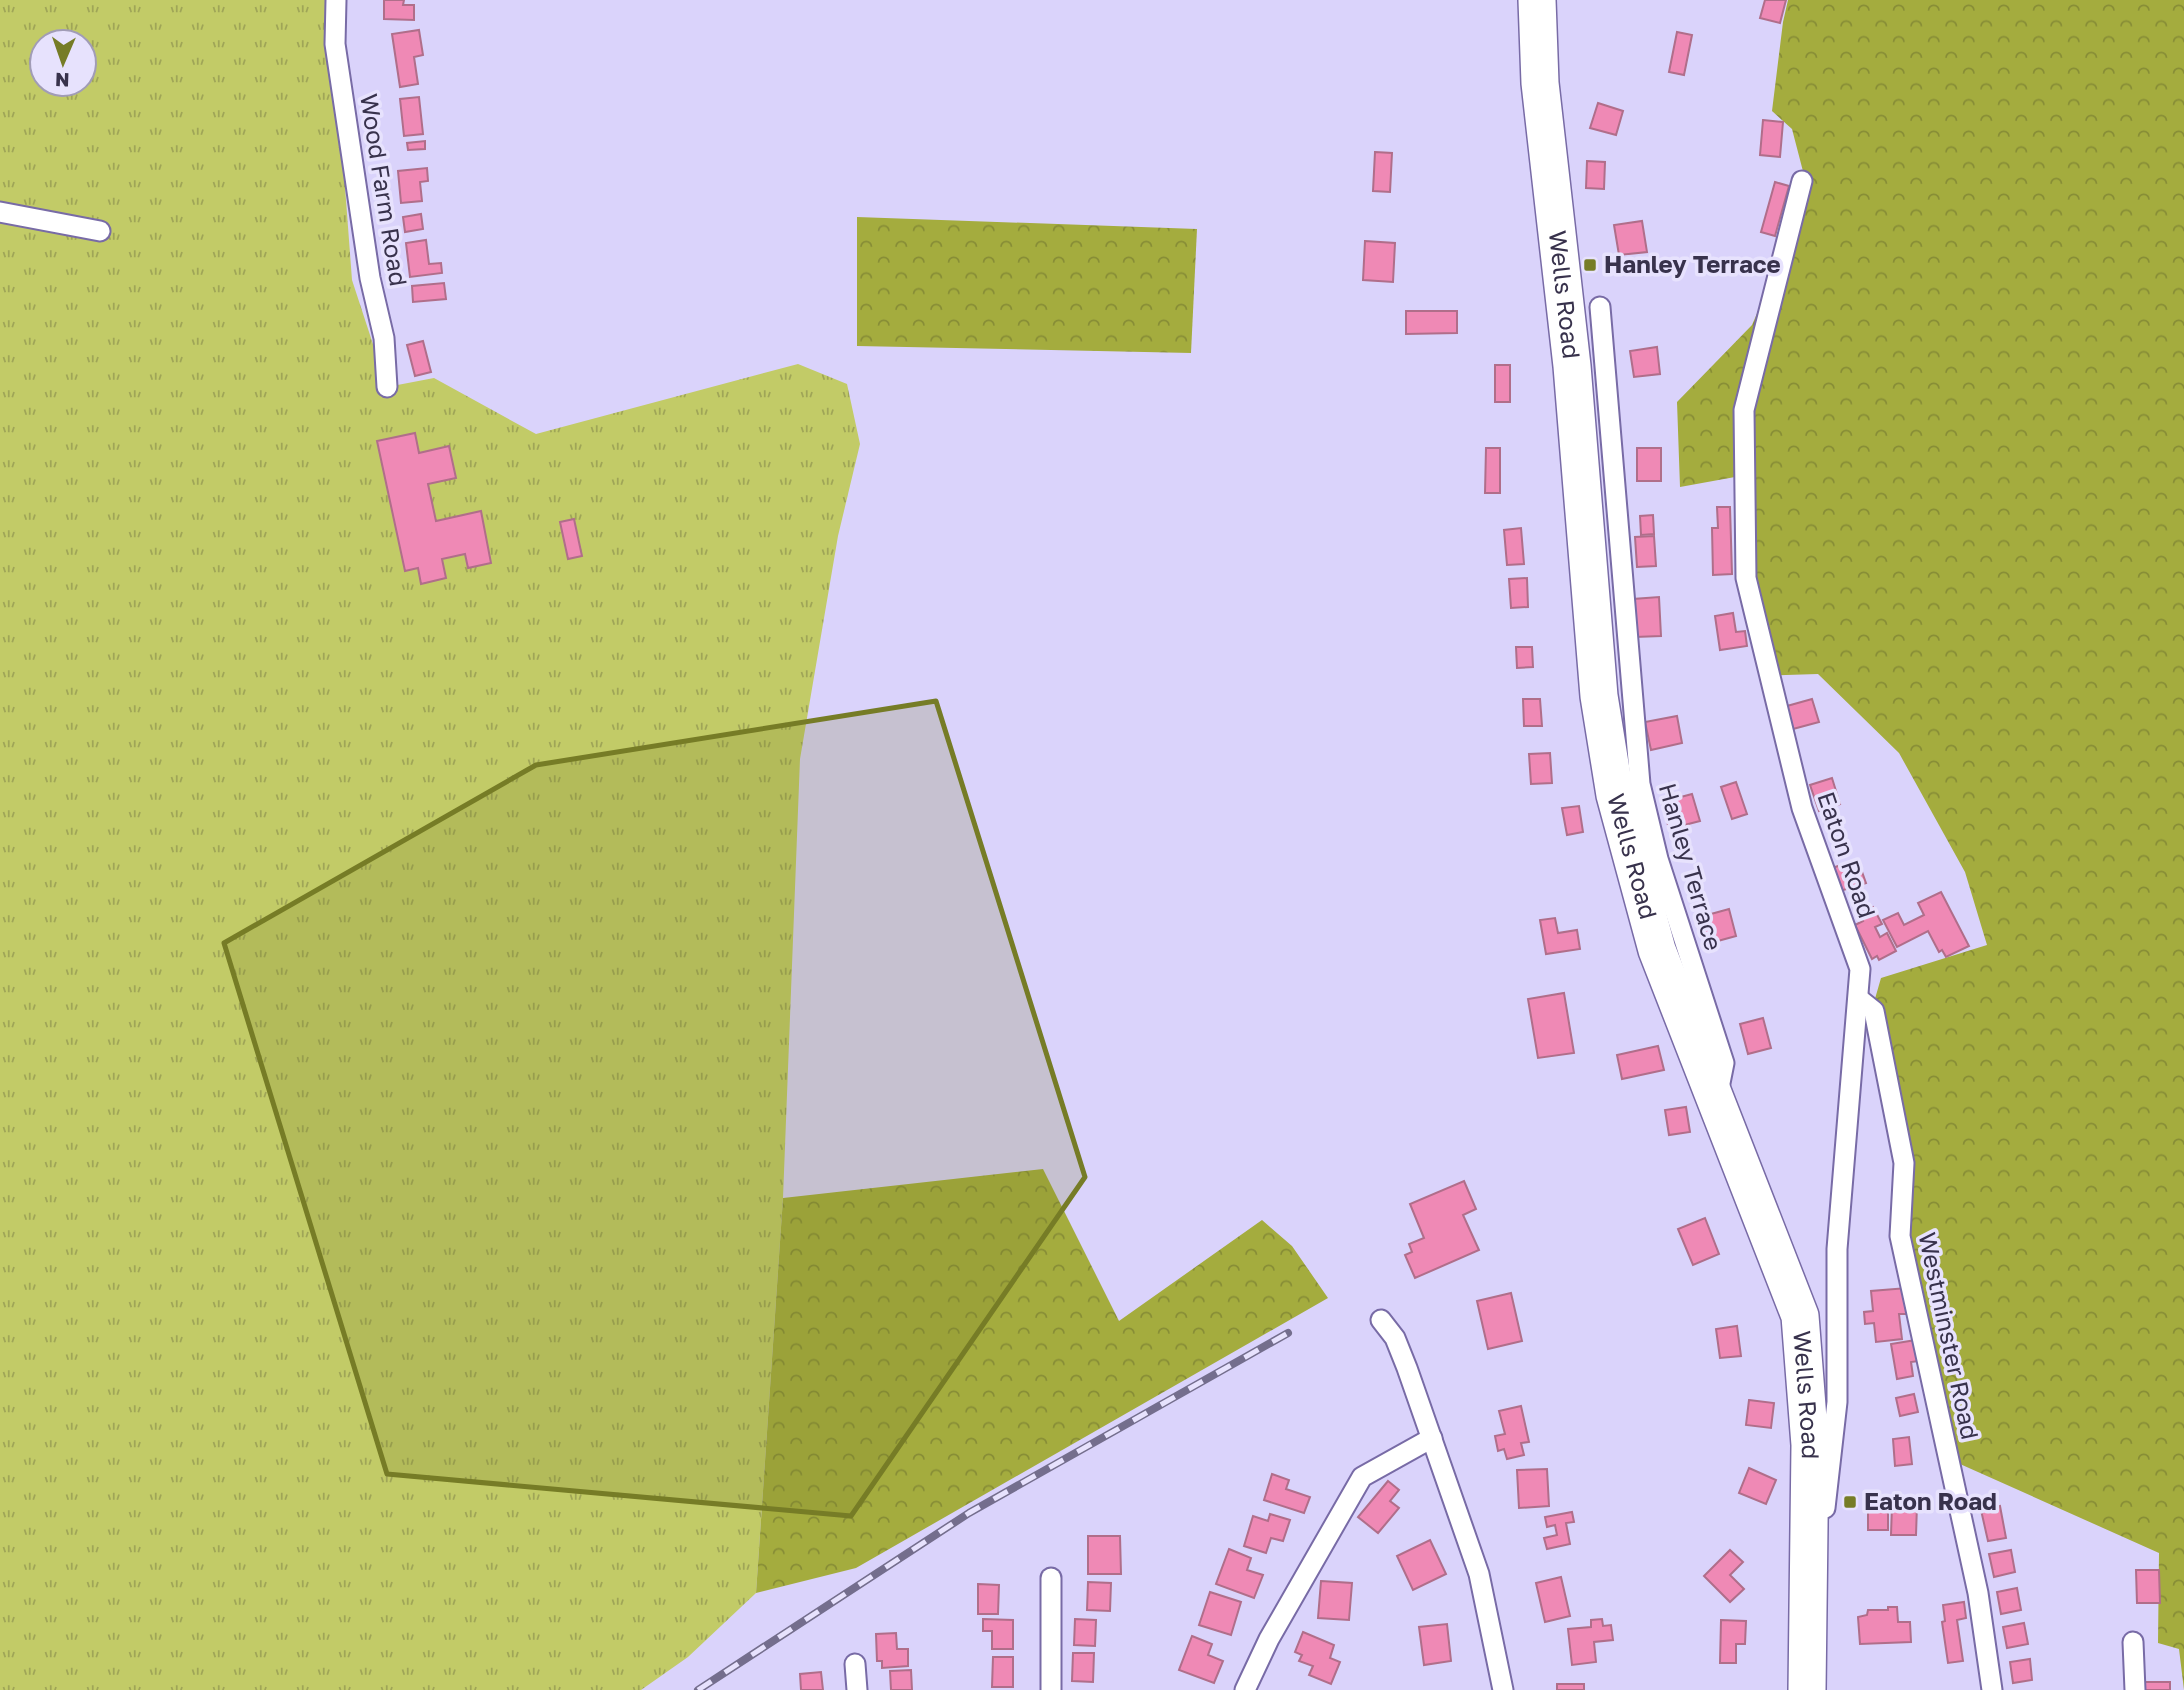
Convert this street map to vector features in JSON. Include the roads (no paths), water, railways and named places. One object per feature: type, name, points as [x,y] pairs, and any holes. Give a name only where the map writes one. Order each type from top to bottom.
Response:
[{"type":"highway","name":"Wells Road","points":[[1537,0],[1540,83],[1572,366],[1599,696],[1615,794],[1657,950],[1800,1316],[1810,1445],[1807,1690]]},
{"type":"street","name":"Wood Farm Road","points":[[336,0],[335,44],[370,278],[384,338],[387,387]]},
{"type":"street","name":"Eaton Road","points":[[1802,181],[1744,410],[1746,578],[1802,808],[1860,969],[1837,1249],[1837,1402],[1823,1528],[1808,1549]]},
{"type":"street","points":[[0,212],[100,231]]},
{"type":"street","name":"Hanley Terrace","points":[[1600,307],[1640,784],[1658,859],[1724,1063],[1716,1101]]},
{"type":"street","name":"Westminster Road","points":[[1859,999],[1874,1011],[1904,1163],[1900,1236],[1978,1593],[1992,1690]]},
{"type":"street","points":[[1381,1320],[1395,1338],[1479,1574],[1503,1690]]},
{"type":"street","points":[[1245,1690],[1269,1639],[1363,1477],[1432,1438]]},
{"type":"street","points":[[1051,1577],[1051,1690]]},
{"type":"street","points":[[2133,1642],[2135,1690]]},
{"type":"street","points":[[855,1664],[857,1690]]},
{"type":"railway","points":[[698,1690],[969,1513],[1288,1333]]},
{"type":"place","name":"Hanley Terrace","points":[[1590,265]]},
{"type":"place","name":"Eaton Road","points":[[1850,1502]]}]
